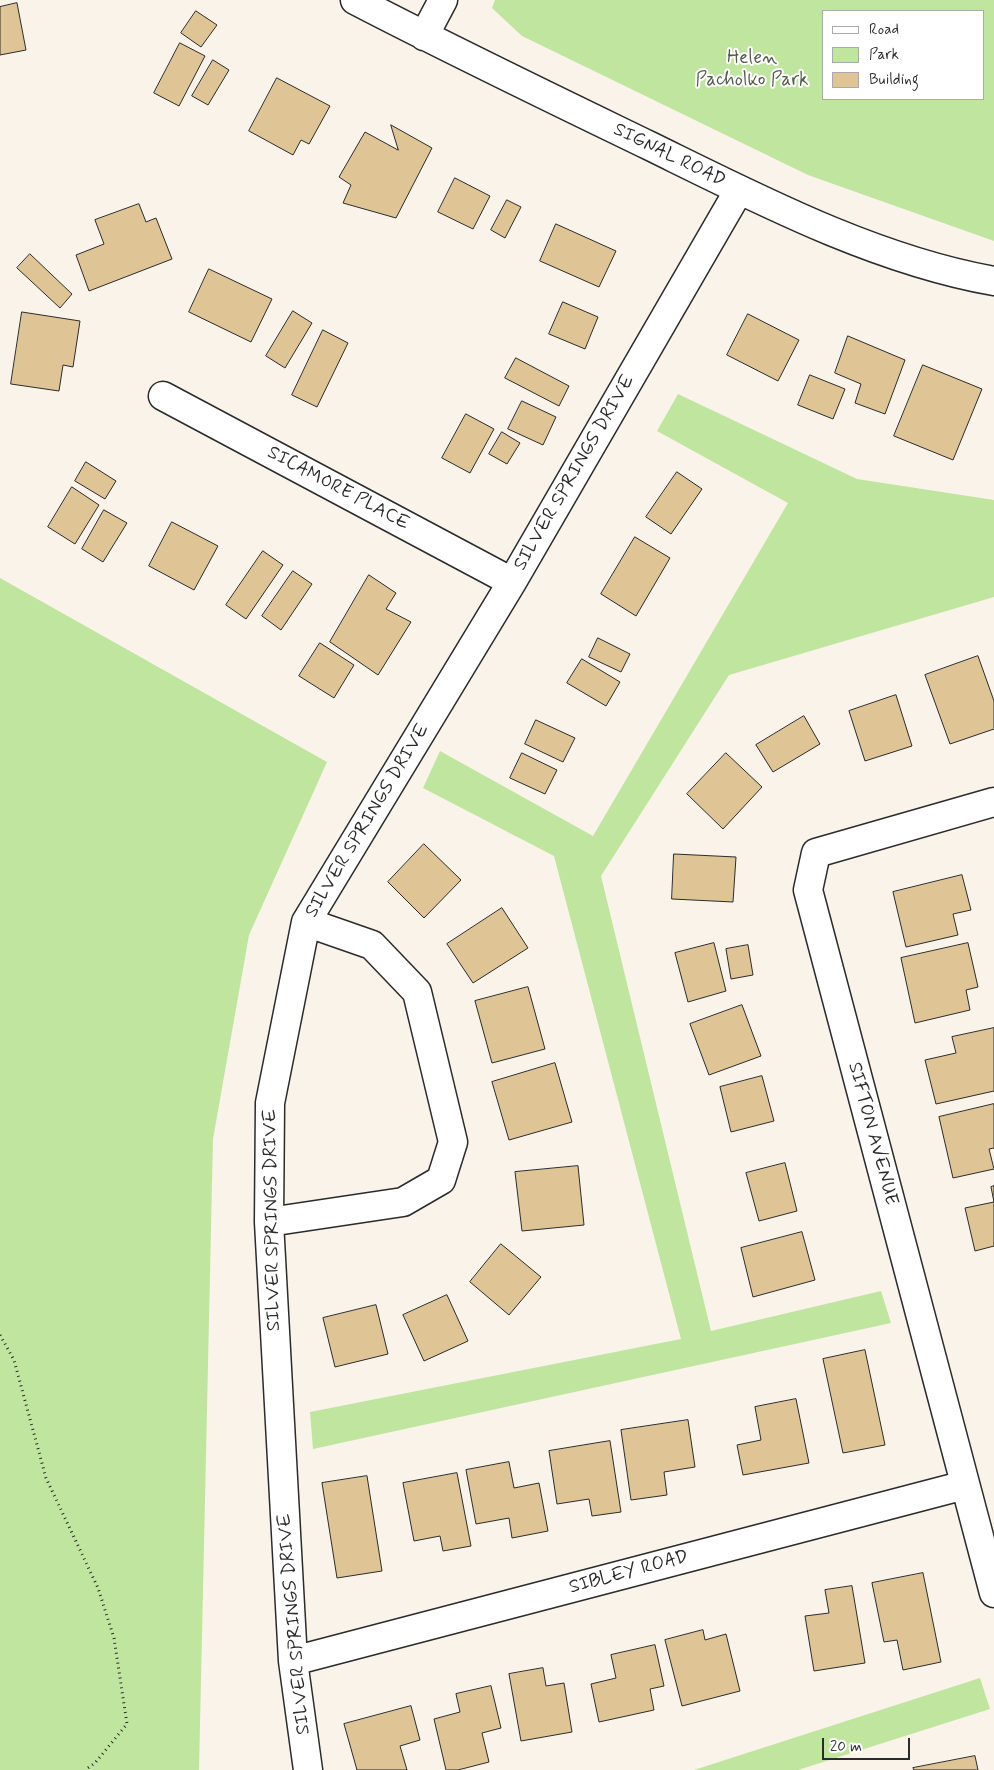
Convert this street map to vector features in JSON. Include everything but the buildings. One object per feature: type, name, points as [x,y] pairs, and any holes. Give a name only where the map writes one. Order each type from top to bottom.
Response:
[{"type":"street","name":"SIGNAL ROAD","points":[[355,0],[424,36],[739,190],[838,233],[908,259],[994,281]]},
{"type":"street","points":[[424,36],[443,0]]},
{"type":"street","name":"SILVER SPRINGS DRIVE","points":[[308,1770],[294,1661],[269,1222],[270,1103],[306,922],[512,582],[739,190]]},
{"type":"street","name":"SICAMORE PLACE","points":[[163,396],[512,582]]},
{"type":"street","name":"SIFTON AVENUE","points":[[994,802],[816,853],[808,890],[994,1593]]},
{"type":"street","points":[[269,1222],[403,1202],[441,1180],[453,1142],[416,992],[372,945],[306,922]]},
{"type":"street","name":"SIBLEY ROAD","points":[[294,1661],[965,1485]]},
{"type":"path","points":[[0,1336],[14,1360],[46,1478],[98,1588],[114,1638],[127,1724],[95,1763],[85,1770]]},
{"type":"green space","name":"Helen Pacholko Park","points":[[495,0],[994,0],[994,241],[808,175],[522,36],[492,8]]},
{"type":"green space","points":[[678,394],[857,479],[994,500],[994,597],[729,675],[601,876],[711,1331],[881,1291],[891,1323],[313,1449],[310,1412],[681,1339],[554,856],[423,788],[440,751],[593,836],[788,503],[657,431]]},
{"type":"green space","points":[[0,578],[327,762],[249,935],[213,1139],[199,1770],[0,1770]]},
{"type":"green space","points":[[980,1678],[990,1709],[798,1770],[694,1770]]}]
